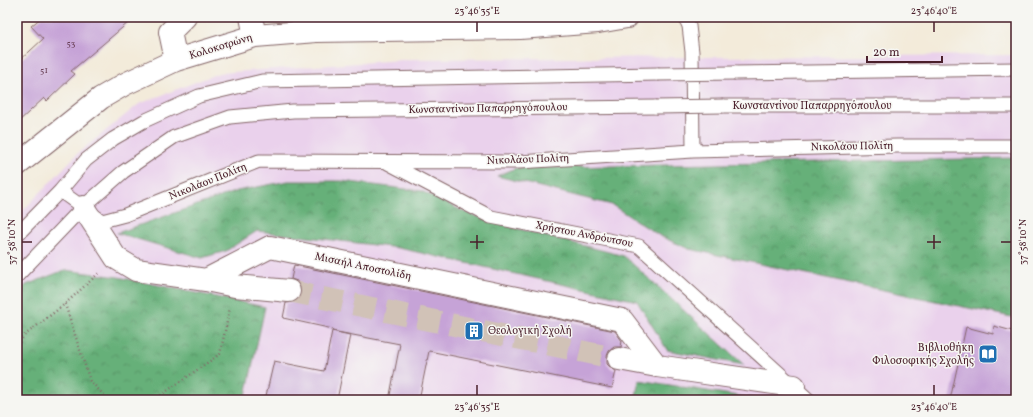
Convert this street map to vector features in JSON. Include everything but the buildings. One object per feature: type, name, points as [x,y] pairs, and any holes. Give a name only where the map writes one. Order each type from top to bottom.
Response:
[{"type":"street","name":"Κολοκοτρώνη","points":[[176,60],[170,32],[185,17]]},
{"type":"street","name":"Κολοκοτρώνη","points":[[17,165],[101,98],[125,84],[253,26],[316,30],[519,23],[598,22],[627,17]]},
{"type":"street","points":[[83,207],[116,258],[136,270],[206,280],[235,286],[289,291]]},
{"type":"street","name":"Μισαήλ Αποστολίδη","points":[[206,280],[270,247],[622,320],[657,366]]},
{"type":"street","points":[[618,359],[802,393]]},
{"type":"lane","points":[[685,17],[689,26],[692,52],[693,151]]},
{"type":"lane","points":[[17,235],[60,191],[86,160],[114,139],[144,121],[199,96],[262,81],[1016,69]]},
{"type":"lane","name":"Κωνσταντίνου Παπαρρηγόπουλου","points":[[17,276],[83,207],[123,172],[174,137],[230,117],[293,112],[723,106],[1016,106]]},
{"type":"lane","name":"Νικολάου Πολίτη","points":[[60,191],[102,221],[117,217],[259,161],[519,162],[693,151],[897,146],[1016,146]]},
{"type":"lane","name":"Χρήστου Ανδρόυτσου","points":[[385,162],[491,217],[639,246],[802,393]]},
{"type":"path","points":[[17,345],[25,335],[66,304],[116,258]]},
{"type":"path","points":[[154,400],[220,354],[235,286]]},
{"type":"path","points":[[66,304],[90,381],[108,400]]},
{"type":"shaded area","points":[[1016,55],[1016,400],[17,400],[17,217],[78,153],[139,104],[219,73],[415,59]]},
{"type":"green space","points":[[1016,158],[1016,318],[689,249],[660,236],[612,205],[497,176],[516,168]]},
{"type":"green space","points":[[288,181],[342,181],[421,191],[465,212],[496,223],[624,256],[744,365],[667,350],[637,301],[399,248],[257,231],[226,251],[202,258],[117,233],[237,191]]},
{"type":"green space","points":[[65,270],[118,277],[265,307],[245,400],[17,400],[17,295],[26,285]]},
{"type":"green space","points":[[639,380],[762,400],[635,400]]},
{"type":"tunnel","points":[[289,291],[619,359]]},
{"type":"place","name":"Θεολογική Σχολή","points":[[474,331]]},
{"type":"place","name":"Βιβλιοθήκη Φιλοσοφικής Σχολής","points":[[988,354]]}]
